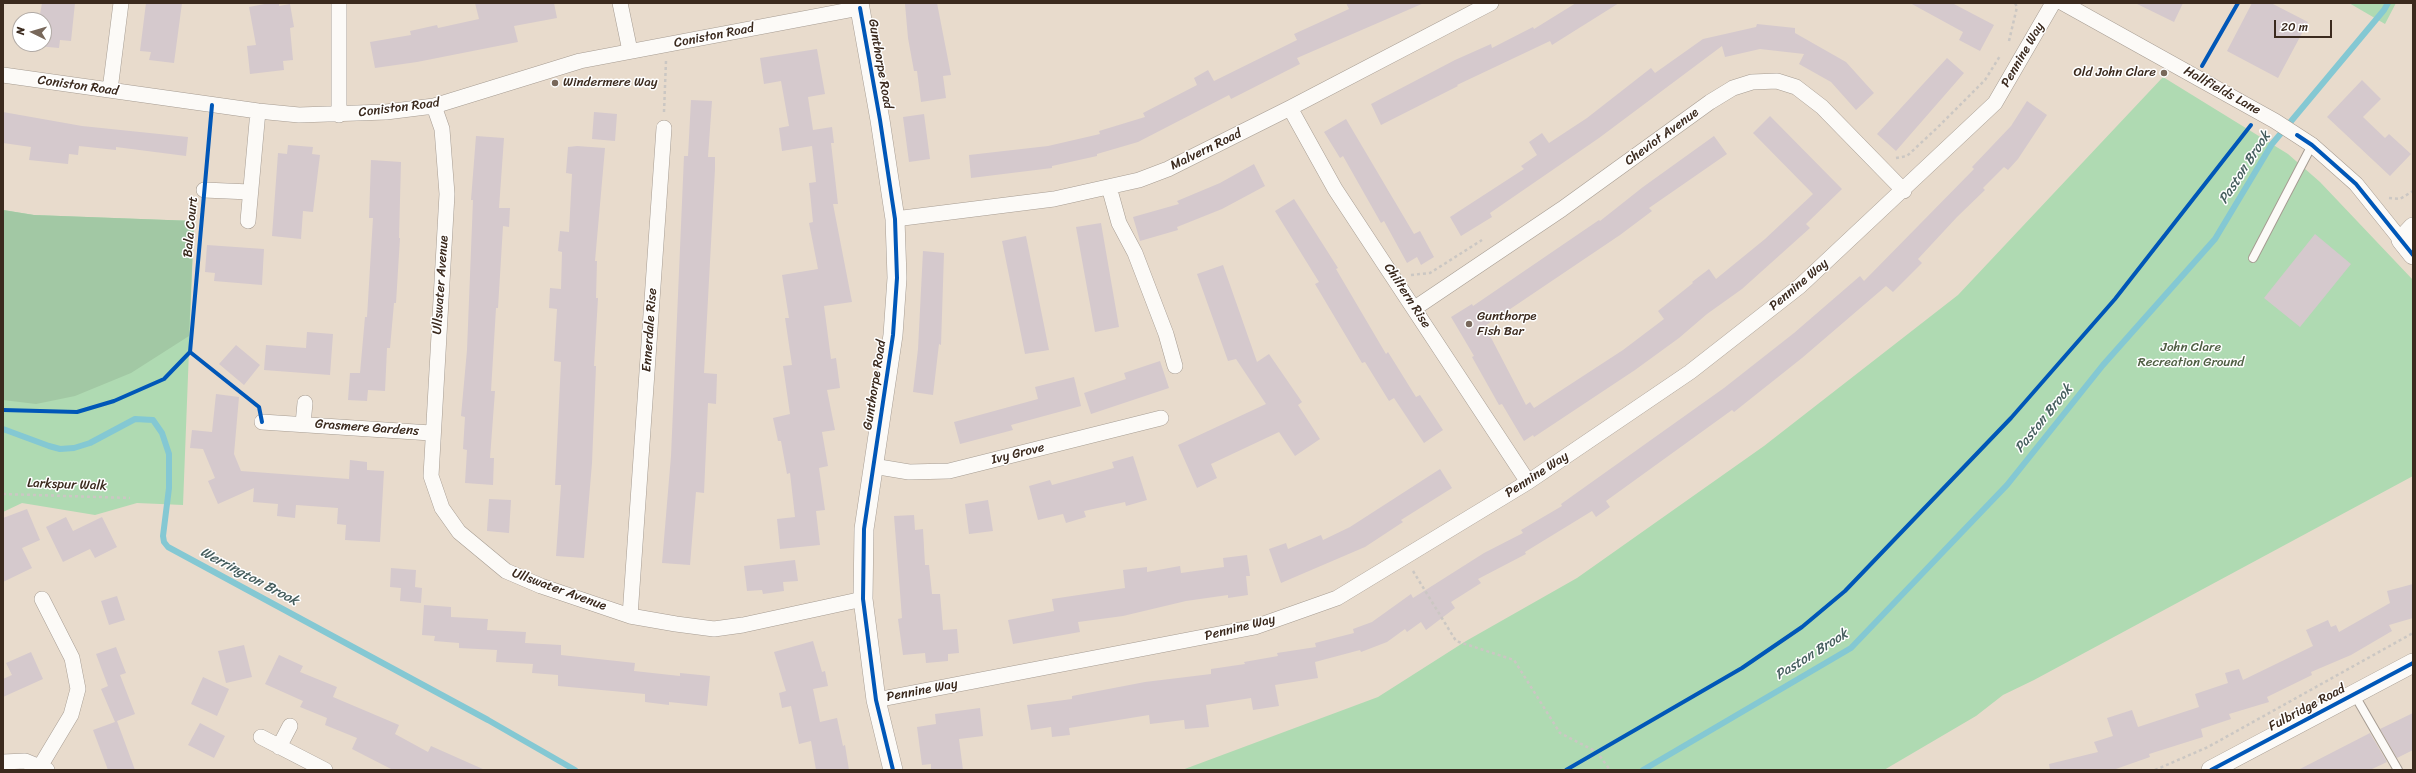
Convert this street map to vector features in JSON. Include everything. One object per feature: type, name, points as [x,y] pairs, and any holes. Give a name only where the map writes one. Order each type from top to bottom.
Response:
[{"type":"street","points":[[110,90],[121,3]]},
{"type":"street","points":[[339,3],[339,115]]},
{"type":"street","points":[[620,3],[630,51]]},
{"type":"street","name":"Malvern Road","points":[[895,219],[1054,199],[1139,180],[1168,169],[1290,108],[1491,3]]},
{"type":"street","name":"Pennine Way","points":[[876,700],[1254,627],[1337,598],[1528,482],[1690,372],[1800,286],[1904,191],[1995,103],[2053,3]]},
{"type":"street","name":"Hallfields Lane","points":[[2063,3],[2275,121],[2312,145],[2356,184],[2407,233],[2413,255]]},
{"type":"street","name":"Coniston Road","points":[[3,75],[258,111],[299,115],[339,115],[434,106],[547,70],[630,51],[667,45],[859,6]]},
{"type":"street","name":"Gunthorpe Road","points":[[859,6],[895,219],[897,278],[893,335],[864,529],[863,599],[876,700],[893,770]]},
{"type":"street","name":"Cheviot Avenue","points":[[1415,308],[1562,209],[1710,102],[1733,88],[1752,82],[1777,82],[1796,87],[1822,107],[1904,191]]},
{"type":"street","name":"Ullswater Avenue","points":[[434,106],[442,129],[446,194],[432,432],[431,476],[442,508],[459,532],[506,571],[541,586],[630,616],[714,629],[743,625],[863,599]]},
{"type":"street","name":"Chiltern Rise","points":[[1290,108],[1336,189],[1528,482]]},
{"type":"street","points":[[248,221],[258,111]]},
{"type":"street","name":"Ennerdale Rise","points":[[630,616],[664,128]]},
{"type":"street","points":[[1109,187],[1119,223],[1135,253],[1166,334],[1175,366]]},
{"type":"street","name":"Bala Court","points":[[204,190],[250,192]]},
{"type":"street","name":"Grasmere Gardens","points":[[303,424],[305,403]]},
{"type":"street","name":"Ivy Grove","points":[[873,466],[909,472],[949,471],[1161,418]]},
{"type":"street","name":"Grasmere Gardens","points":[[262,422],[432,432]]},
{"type":"street","points":[[3,762],[25,761],[44,768],[71,716],[78,689],[72,658],[42,600]]},
{"type":"street","name":"Fulbridge Road","points":[[2211,770],[2413,663]]},
{"type":"street","points":[[279,747],[290,726]]},
{"type":"street","points":[[261,737],[325,770]]},
{"type":"lane","points":[[2253,258],[2312,145]]},
{"type":"lane","points":[[2354,694],[2398,770]]},
{"type":"path","points":[[2006,47],[2010,41],[2013,27],[2017,7],[2015,3]]},
{"type":"path","points":[[664,128],[667,45]]},
{"type":"path","points":[[1890,158],[1907,156],[1985,80],[2002,54]]},
{"type":"path","points":[[1406,273],[1412,276],[1430,273],[1488,236]]},
{"type":"path","points":[[185,357],[190,352],[259,408],[262,422]]},
{"type":"path","points":[[1406,575],[1417,568]]},
{"type":"path","points":[[1413,571],[1456,641],[1514,660],[1560,734],[1597,752],[1610,770]]},
{"type":"path","points":[[2156,770],[2208,747],[2413,634]]},
{"type":"path","points":[[1591,755],[1603,749]]},
{"type":"green space","points":[[2349,3],[2396,3],[2385,24]]},
{"type":"green space","name":"John Clare Recreation Ground","points":[[2163,77],[2288,154],[2320,182],[2413,280],[2413,476],[2034,680],[2003,695],[1976,716],[1884,770],[1182,770],[1378,697],[1466,641],[1577,578],[1764,446],[1958,295]]},
{"type":"green space","points":[[3,210],[34,215],[194,221],[183,505],[137,503],[95,515],[22,503],[3,512]]},
{"type":"green space","points":[[3,210],[34,215],[194,221],[189,336],[131,373],[75,396],[36,404],[3,400]]},
{"type":"building","points":[[42,3],[75,3],[71,41],[60,40],[59,48],[52,47],[52,12],[40,12]]},
{"type":"building","points":[[146,3],[182,3],[174,63],[149,60],[151,52],[140,51]]},
{"type":"building","points":[[279,3],[279,6],[290,4],[294,27],[290,28],[293,60],[283,61],[284,70],[250,74],[247,46],[256,45],[249,7]]},
{"type":"building","points":[[475,3],[554,3],[557,18],[514,26],[518,42],[417,62],[375,68],[370,42],[411,35],[410,31],[437,25],[438,28],[479,19]]},
{"type":"building","points":[[937,3],[951,75],[943,76],[946,98],[921,102],[917,71],[914,71],[908,38],[905,4]]},
{"type":"building","points":[[1346,3],[1424,3],[1297,58],[1300,64],[1231,99],[1229,95],[1138,142],[1097,154],[1097,156],[1052,166],[1052,168],[971,178],[969,155],[1048,146],[1100,134],[1099,131],[1145,117],[1143,113],[1197,85],[1194,78],[1208,70],[1214,81],[1297,40],[1294,34],[1349,9]]},
{"type":"building","points":[[1576,3],[1619,3],[1552,45],[1550,41],[1457,85],[1458,86],[1381,125],[1371,104],[1455,60],[1491,44],[1492,48],[1533,27],[1534,29]]},
{"type":"building","points":[[1910,3],[1952,3],[1994,25],[1980,51],[1959,40],[1963,32]]},
{"type":"building","points":[[2135,3],[2183,3],[2174,22]]},
{"type":"building","points":[[2252,3],[2271,3],[2308,22],[2278,78],[2227,51]]},
{"type":"building","points":[[1757,24],[1795,28],[1795,33],[1846,62],[1874,93],[1856,110],[1831,82],[1799,64],[1804,54],[1760,49],[1725,57],[1722,46],[1599,138],[1490,213],[1492,217],[1461,236],[1450,217],[1524,169],[1521,166],[1537,155],[1529,142],[1542,133],[1549,143],[1587,118],[1651,68],[1655,73],[1703,39],[1756,27]]},
{"type":"building","points":[[817,49],[825,94],[808,97],[813,130],[832,127],[834,143],[831,143],[838,204],[833,204],[852,302],[824,306],[831,359],[836,358],[840,388],[827,390],[835,430],[822,432],[828,466],[819,468],[825,510],[816,511],[820,545],[780,549],[777,519],[795,517],[790,473],[787,474],[781,441],[778,441],[773,418],[790,414],[783,366],[792,365],[785,318],[789,318],[782,275],[818,269],[809,223],[813,222],[809,183],[816,182],[812,146],[782,151],[779,128],[789,126],[781,81],[764,84],[760,58]]},
{"type":"building","points":[[1947,58],[1964,73],[1896,151],[1877,134]]},
{"type":"building","points":[[2362,80],[2381,99],[2363,117],[2385,138],[2389,134],[2411,154],[2390,176],[2327,117]]},
{"type":"building","points":[[691,100],[712,101],[708,157],[715,157],[715,169],[704,373],[717,374],[716,404],[708,403],[704,493],[696,492],[690,565],[662,563],[671,456],[684,156],[688,156]]},
{"type":"building","points":[[2027,101],[2047,115],[2018,159],[2008,170],[2004,167],[1983,188],[1985,190],[1957,217],[1918,259],[1922,263],[1893,292],[1886,286],[1802,358],[1734,412],[1732,410],[1606,501],[1610,507],[1596,517],[1592,511],[1525,552],[1526,554],[1478,579],[1481,583],[1451,602],[1455,608],[1426,630],[1421,622],[1407,632],[1405,629],[1387,642],[1361,652],[1360,650],[1315,662],[1318,678],[1275,685],[1279,706],[1253,710],[1251,698],[1206,705],[1209,727],[1185,729],[1184,720],[1150,724],[1149,715],[1069,728],[1070,735],[1052,737],[1051,727],[1031,730],[1027,705],[1072,699],[1072,696],[1145,682],[1211,674],[1211,669],[1245,664],[1244,662],[1278,656],[1277,653],[1316,647],[1315,643],[1354,633],[1353,629],[1372,622],[1411,594],[1413,598],[1484,553],[1523,533],[1521,530],[1562,506],[1561,504],[1724,388],[1794,333],[1860,276],[1864,281],[1974,169],[1972,167],[2011,126]]},
{"type":"building","points":[[3,112],[82,126],[188,137],[186,156],[116,147],[116,150],[79,146],[78,155],[69,154],[68,164],[29,160],[31,147],[3,143]]},
{"type":"building","points":[[594,112],[617,114],[615,141],[592,139]]},
{"type":"building","points":[[924,114],[930,159],[909,162],[903,117]]},
{"type":"building","points":[[1770,116],[1842,189],[1806,224],[1810,228],[1742,289],[1635,370],[1534,437],[1533,435],[1524,441],[1502,404],[1499,405],[1472,357],[1474,356],[1451,317],[1472,304],[1473,306],[1599,220],[1600,221],[1643,187],[1714,136],[1727,154],[1649,208],[1652,211],[1620,235],[1485,326],[1526,405],[1530,402],[1534,408],[1623,350],[1664,319],[1658,311],[1693,283],[1692,282],[1709,269],[1716,279],[1765,239],[1813,194],[1753,133]]},
{"type":"building","points":[[1346,119],[1414,234],[1420,231],[1434,257],[1421,265],[1417,257],[1407,263],[1384,221],[1381,223],[1343,156],[1340,158],[1324,132]]},
{"type":"building","points":[[476,136],[504,138],[499,208],[510,208],[509,227],[503,226],[498,308],[496,308],[491,391],[495,391],[490,458],[494,458],[493,485],[465,483],[467,450],[463,449],[465,417],[461,416],[467,350],[473,200],[471,200]]},
{"type":"building","points":[[288,145],[313,147],[312,154],[320,155],[313,212],[303,211],[301,239],[272,236],[278,153],[287,154]]},
{"type":"building","points":[[577,146],[605,148],[595,261],[597,261],[596,298],[598,298],[594,366],[596,366],[592,463],[584,558],[556,556],[561,485],[555,485],[561,362],[554,361],[557,309],[549,308],[550,288],[561,289],[562,252],[558,251],[560,231],[569,232],[572,174],[566,173],[568,147]]},
{"type":"building","points":[[371,160],[401,162],[400,238],[396,303],[394,303],[390,348],[387,348],[385,391],[368,390],[367,401],[348,400],[350,373],[360,373],[365,317],[367,317],[373,218],[369,218]]},
{"type":"building","points":[[1254,164],[1265,186],[1222,209],[1177,227],[1178,230],[1140,241],[1133,217],[1179,204],[1177,201],[1220,183]]},
{"type":"building","points":[[1294,199],[1338,268],[1336,269],[1386,354],[1388,352],[1416,397],[1420,395],[1443,430],[1424,443],[1394,398],[1389,401],[1365,362],[1362,363],[1315,284],[1319,282],[1275,211]]},
{"type":"building","points":[[1101,223],[1119,327],[1095,332],[1076,227]]},
{"type":"building","points":[[2315,234],[2351,264],[2300,327],[2264,298]]},
{"type":"building","points":[[1026,236],[1049,350],[1025,354],[1002,241]]},
{"type":"building","points":[[207,245],[264,249],[262,285],[214,281],[215,273],[205,272]]},
{"type":"building","points":[[923,251],[944,253],[941,345],[939,344],[933,395],[913,392],[918,349]]},
{"type":"building","points":[[1223,265],[1257,362],[1269,354],[1302,402],[1298,405],[1320,439],[1295,456],[1279,432],[1211,464],[1217,478],[1197,488],[1178,445],[1266,404],[1236,359],[1228,361],[1197,274]]},
{"type":"building","points":[[307,332],[333,334],[330,375],[264,370],[266,345],[306,348]]},
{"type":"building","points":[[236,345],[260,365],[244,385],[219,364]]},
{"type":"building","points":[[1160,361],[1169,388],[1091,414],[1084,393],[1126,379],[1124,373]]},
{"type":"building","points":[[1074,377],[1081,406],[1011,425],[1013,430],[960,444],[954,422],[1038,399],[1035,387]]},
{"type":"building","points":[[216,394],[239,397],[234,454],[241,471],[349,479],[350,460],[367,462],[367,470],[384,471],[380,542],[345,540],[346,525],[337,524],[338,508],[296,505],[295,518],[277,516],[278,504],[253,502],[254,488],[218,504],[208,481],[215,478],[203,449],[190,448],[192,430],[212,432]]},
{"type":"building","points":[[1133,456],[1147,500],[1126,506],[1125,502],[1084,511],[1086,517],[1066,523],[1063,514],[1038,520],[1029,486],[1050,480],[1052,485],[1114,468],[1112,462]]},
{"type":"building","points":[[1440,469],[1452,488],[1401,520],[1403,522],[1365,547],[1281,583],[1269,549],[1286,543],[1288,549],[1321,535],[1323,540],[1350,527]]},
{"type":"building","points":[[489,499],[511,500],[509,533],[487,531]]},
{"type":"building","points":[[988,500],[993,531],[969,534],[965,504]]},
{"type":"building","points":[[27,509],[40,540],[22,548],[32,568],[3,582],[3,518]]},
{"type":"building","points":[[914,515],[915,530],[923,529],[925,565],[929,565],[932,594],[940,594],[943,630],[957,629],[959,653],[948,654],[948,661],[926,663],[925,653],[903,655],[898,619],[902,618],[894,516]]},
{"type":"building","points":[[66,517],[73,531],[102,517],[117,547],[95,558],[90,549],[63,562],[46,527]]},
{"type":"building","points":[[1247,555],[1250,576],[1246,576],[1248,595],[1228,598],[1228,595],[1186,601],[1123,616],[1078,622],[1080,632],[1013,644],[1008,620],[1054,611],[1052,599],[1125,588],[1123,570],[1147,567],[1147,572],[1180,566],[1181,573],[1224,567],[1223,558]]},
{"type":"building","points":[[795,560],[798,581],[783,582],[784,591],[763,594],[762,590],[747,591],[744,566]]},
{"type":"building","points":[[391,568],[416,570],[415,587],[422,588],[421,603],[400,601],[401,588],[390,587]]},
{"type":"building","points":[[2413,584],[2413,618],[2389,625],[2392,631],[2351,655],[2311,672],[2312,675],[2267,697],[2269,702],[2229,714],[2231,719],[2201,729],[2203,737],[2149,754],[2150,757],[2113,770],[2050,770],[2049,764],[2098,752],[2094,742],[2113,736],[2107,718],[2132,710],[2138,727],[2199,707],[2195,694],[2228,683],[2225,673],[2239,669],[2243,680],[2313,646],[2306,630],[2328,620],[2331,627],[2336,625],[2339,632],[2390,603],[2387,591]]},
{"type":"building","points":[[117,596],[125,620],[109,625],[101,601]]},
{"type":"building","points":[[424,605],[451,607],[451,617],[488,619],[487,630],[526,632],[525,643],[561,645],[561,655],[635,663],[634,671],[680,676],[680,673],[710,676],[707,706],[669,702],[669,705],[645,702],[645,694],[558,686],[558,675],[532,673],[533,664],[496,662],[497,650],[459,648],[459,643],[434,641],[435,636],[422,635]]},
{"type":"building","points":[[813,641],[822,672],[825,671],[828,686],[813,689],[820,722],[837,718],[843,746],[845,745],[849,770],[816,770],[811,741],[799,744],[791,706],[782,708],[779,693],[786,691],[774,652]]},
{"type":"building","points":[[244,645],[252,677],[226,683],[218,651]]},
{"type":"building","points":[[116,647],[126,673],[120,675],[135,714],[117,721],[135,770],[108,770],[93,730],[115,722],[101,689],[108,686],[96,654]]},
{"type":"building","points":[[31,652],[43,679],[3,697],[3,679],[12,675],[6,663]]},
{"type":"building","points":[[279,655],[303,666],[300,672],[337,687],[333,697],[399,725],[395,734],[428,752],[431,746],[485,770],[393,770],[352,749],[357,738],[325,725],[327,718],[300,707],[303,701],[265,684]]},
{"type":"building","points":[[203,677],[229,689],[217,716],[191,704]]},
{"type":"building","points":[[980,708],[983,736],[959,739],[963,770],[931,770],[931,764],[922,765],[917,727],[936,724],[935,714]]},
{"type":"building","points":[[2413,713],[2413,750],[2397,758],[2380,729]]},
{"type":"building","points":[[200,723],[225,736],[214,758],[188,745]]},
{"type":"building","points":[[2370,733],[2387,762],[2370,770],[2298,770]]},
{"type":"waterway","name":"Paston Brook","points":[[1643,770],[1851,648],[2007,485],[2103,365],[2215,239],[2272,144],[2384,10],[2388,3]]},
{"type":"waterway","name":"Werrington Brook","points":[[3,429],[60,449],[74,448],[90,443],[135,419],[153,420],[162,433],[169,454],[169,488],[163,536],[164,542],[168,547],[488,720],[575,770]]},
{"type":"cycle path","points":[[2202,66],[2238,3]]},
{"type":"cycle path","points":[[860,8],[880,120],[895,219],[897,278],[893,335],[864,529],[863,599],[876,700],[893,770]]},
{"type":"cycle path","points":[[190,352],[212,105]]},
{"type":"cycle path","points":[[1566,770],[1742,668],[1802,627],[1845,591],[2011,418],[2115,299],[2251,125]]},
{"type":"cycle path","points":[[2297,135],[2312,145],[2356,184],[2413,255]]},
{"type":"cycle path","points":[[190,352],[259,407],[262,422]]},
{"type":"cycle path","points":[[3,410],[77,412],[114,401],[164,379],[190,352]]},
{"type":"cycle path","points":[[2211,770],[2413,663]]},
{"type":"place","name":"Old John Clare","points":[[2164,73]]},
{"type":"place","name":"Windermere Way","points":[[555,83]]},
{"type":"place","name":"Gunthorpe Fish Bar","points":[[1469,324]]}]
